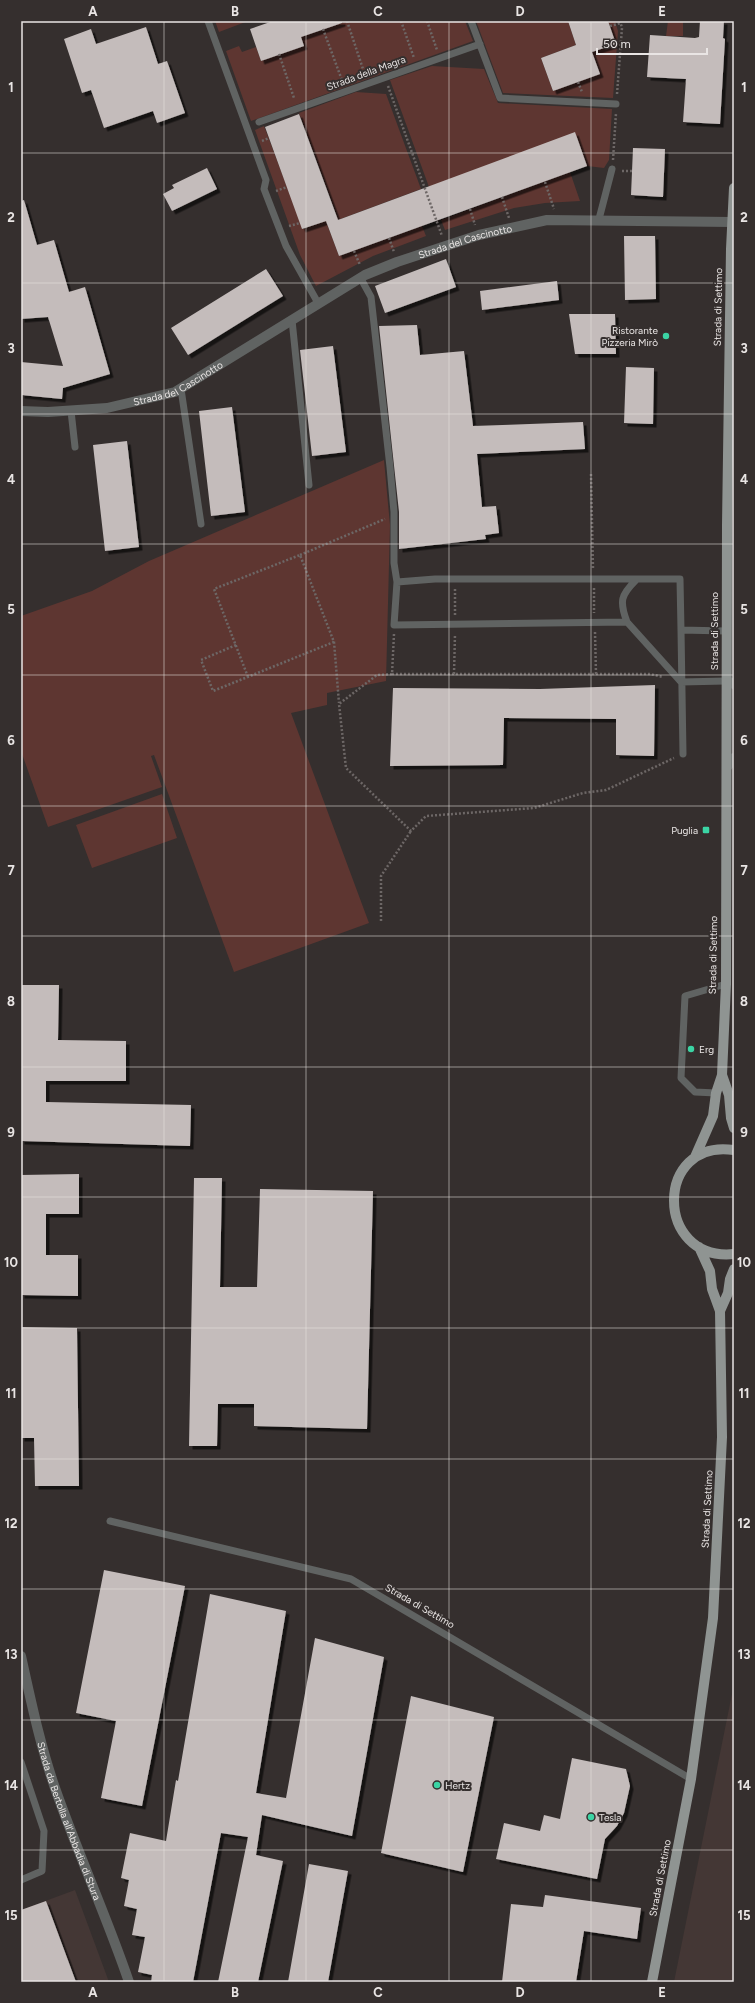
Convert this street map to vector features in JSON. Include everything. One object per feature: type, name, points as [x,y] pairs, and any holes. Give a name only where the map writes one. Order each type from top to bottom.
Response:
[{"type":"main road","name":"Strada di Settimo","points":[[695,1157],[713,1116],[716,1093],[722,1074],[726,984],[727,767],[730,683],[732,222],[734,188]]},
{"type":"main road","name":"Strada di Settimo","points":[[722,1074],[729,1095],[731,1118],[734,1128]]},
{"type":"main road","points":[[734,1150],[711,1150],[695,1157],[686,1165],[680,1174],[673,1191],[673,1209],[679,1227],[690,1241],[709,1252],[734,1254]]},
{"type":"main road","name":"Strada di Settimo","points":[[652,1982],[691,1779],[713,1618],[722,1437],[720,1311],[712,1289],[710,1271],[699,1247]]},
{"type":"main road","name":"Strada di Settimo","points":[[720,1311],[728,1293],[730,1279],[734,1269]]},
{"type":"street","name":"Strada del Cascinotto","points":[[21,411],[71,411],[107,408],[175,392],[360,277],[446,245],[512,226],[557,219],[732,222]]},
{"type":"street","points":[[727,767],[734,758]]},
{"type":"street","name":"Strada da Bertolla all'Abbadia di Stura","points":[[21,1656],[37,1730],[56,1789],[115,1940],[129,1982]]},
{"type":"lane","points":[[208,21],[266,180],[264,189],[286,246],[318,303]]},
{"type":"lane","points":[[471,21],[500,98],[616,104]]},
{"type":"lane","name":"Strada della Magra","points":[[259,122],[480,44]]},
{"type":"lane","points":[[599,219],[612,169]]},
{"type":"lane","points":[[360,277],[370,296],[394,515],[394,563],[397,582],[394,625],[416,623],[627,622]]},
{"type":"lane","points":[[292,320],[309,485]]},
{"type":"lane","points":[[181,389],[201,524]]},
{"type":"lane","points":[[71,411],[75,447]]},
{"type":"lane","points":[[397,582],[436,579],[680,579],[680,682],[683,754]]},
{"type":"lane","points":[[636,580],[624,592],[622,604],[627,622],[680,682],[730,683]]},
{"type":"lane","points":[[681,630],[730,631]]},
{"type":"lane","points":[[716,1093],[696,1092],[681,1078],[685,996],[726,984]]},
{"type":"lane","name":"Strada di Settimo","points":[[110,1521],[351,1579],[691,1779]]},
{"type":"lane","points":[[21,1762],[44,1831],[42,1871],[21,1880]]},
{"type":"path","points":[[347,21],[368,83]]},
{"type":"path","points":[[401,21],[417,66]]},
{"type":"path","points":[[427,21],[440,58]]},
{"type":"path","points":[[610,26],[621,23]]},
{"type":"path","points":[[323,29],[345,91]]},
{"type":"path","points":[[279,54],[298,108]]},
{"type":"path","points":[[384,77],[446,245]]},
{"type":"path","points":[[545,182],[557,219]]},
{"type":"path","points":[[502,197],[512,226]]},
{"type":"path","points":[[248,677],[214,589],[300,555],[394,515]]},
{"type":"path","points":[[300,555],[334,642],[346,768],[411,831]]},
{"type":"path","points":[[392,674],[394,625]]},
{"type":"path","points":[[236,645],[201,660],[213,691],[334,642]]},
{"type":"path","points":[[339,704],[377,675],[392,674],[650,674],[680,682]]},
{"type":"path","points":[[381,921],[381,876],[411,831],[426,816],[534,808],[583,793],[606,790],[683,754]]},
{"type":"shaded area","points":[[215,21],[248,21],[219,32]]},
{"type":"shaded area","points":[[348,21],[465,21],[473,41],[251,121],[226,51],[239,46],[242,52],[256,47],[261,61],[304,46],[301,37]]},
{"type":"shaded area","points":[[476,21],[568,21],[576,45],[541,58],[553,91],[600,74],[592,52],[616,44],[608,21],[615,21],[618,31],[613,98],[503,93]]},
{"type":"shaded area","points":[[668,21],[683,21],[683,36],[666,36]]},
{"type":"shaded area","points":[[432,66],[484,69],[498,103],[612,109],[609,160],[604,168],[587,166],[575,133],[429,187],[390,80]]},
{"type":"shaded area","points":[[356,92],[386,94],[421,189],[327,224],[339,256],[422,226],[426,236],[373,256],[316,286],[300,255],[255,130],[264,126],[303,229],[337,216],[299,113]]},
{"type":"shaded area","points":[[570,172],[580,201],[545,203],[514,208],[445,230],[441,220]]},
{"type":"shaded area","points":[[384,460],[390,525],[386,681],[327,693],[327,705],[291,713],[369,923],[234,972],[154,755],[151,756],[162,787],[48,827],[21,751],[21,616],[92,591],[149,561]]},
{"type":"shaded area","points":[[162,794],[177,838],[92,868],[76,825]]},
{"type":"shaded area","points":[[734,1684],[734,1982],[674,1982]]},
{"type":"shaded area","points":[[75,1890],[109,1982],[21,1982],[21,1910]]},
{"type":"building","points":[[273,21],[342,21],[342,23],[301,37],[304,46],[261,61],[250,29]]},
{"type":"building","points":[[568,21],[608,21],[616,44],[592,52],[600,74],[553,91],[541,58],[576,45]]},
{"type":"building","points":[[700,21],[724,21],[723,38],[725,39],[720,124],[683,122],[686,79],[647,77],[650,35],[699,37]]},
{"type":"building","points":[[146,27],[158,64],[167,61],[185,113],[157,123],[153,111],[104,128],[91,90],[82,93],[64,39],[91,29],[96,44]]},
{"type":"building","points":[[299,114],[338,220],[575,132],[587,166],[339,256],[326,221],[302,229],[265,127]]},
{"type":"building","points":[[633,148],[665,149],[663,197],[631,195]]},
{"type":"building","points":[[207,168],[217,189],[172,211],[163,194],[174,188],[172,185]]},
{"type":"building","points":[[24,200],[37,245],[54,240],[69,292],[85,287],[110,374],[63,388],[62,399],[21,395],[21,362],[63,366],[48,317],[21,319],[21,201]]},
{"type":"building","points":[[624,236],[655,236],[656,299],[625,300]]},
{"type":"building","points":[[446,259],[456,287],[385,313],[375,286]]},
{"type":"building","points":[[266,269],[283,296],[188,355],[171,328]]},
{"type":"building","points":[[557,281],[559,300],[482,310],[480,291]]},
{"type":"building","points":[[569,314],[615,314],[616,354],[575,354]]},
{"type":"building","points":[[417,325],[420,355],[464,351],[473,426],[583,422],[585,449],[477,454],[482,507],[496,506],[499,533],[485,535],[486,539],[399,549],[399,512],[379,326]]},
{"type":"building","points":[[333,346],[346,452],[312,456],[300,350]]},
{"type":"building","points":[[626,367],[654,368],[653,424],[624,423]]},
{"type":"building","points":[[232,407],[245,512],[211,516],[199,411]]},
{"type":"building","points":[[127,441],[139,547],[105,551],[93,445]]},
{"type":"building","points":[[655,685],[654,756],[616,755],[616,719],[504,718],[503,765],[390,766],[393,688],[540,689]]},
{"type":"building","points":[[21,985],[59,985],[58,1040],[126,1041],[126,1081],[46,1081],[46,1102],[191,1105],[190,1146],[21,1141]]},
{"type":"building","points":[[79,1174],[79,1214],[46,1214],[46,1255],[78,1255],[78,1296],[21,1295],[21,1175]]},
{"type":"building","points":[[194,1178],[222,1178],[220,1287],[257,1287],[260,1189],[373,1191],[367,1429],[254,1426],[254,1404],[218,1404],[217,1446],[189,1446]]},
{"type":"building","points":[[21,1327],[77,1328],[79,1486],[35,1486],[34,1438],[21,1438]]},
{"type":"building","points":[[104,1570],[185,1586],[142,1806],[101,1798],[116,1721],[76,1713]]},
{"type":"building","points":[[210,1594],[286,1611],[256,1793],[286,1798],[315,1638],[384,1657],[352,1836],[262,1815],[256,1855],[283,1861],[258,1982],[218,1982],[248,1837],[221,1833],[193,1982],[151,1982],[152,1975],[138,1972],[145,1937],[132,1935],[137,1909],[124,1906],[129,1880],[121,1878],[130,1833],[166,1841],[176,1780],[178,1781]]},
{"type":"building","name":"Hertz","points":[[411,1696],[494,1717],[463,1872],[381,1853]]},
{"type":"building","name":"Tesla","points":[[572,1758],[626,1769],[630,1786],[624,1813],[617,1826],[605,1839],[597,1879],[496,1859],[504,1823],[540,1831],[544,1815],[560,1819]]},
{"type":"building","points":[[309,1864],[348,1871],[328,1982],[288,1982]]},
{"type":"building","points":[[545,1895],[641,1908],[637,1939],[584,1931],[576,1982],[502,1982],[511,1904],[543,1907]]},
{"type":"building","points":[[46,1901],[76,1982],[21,1982],[21,1910]]},
{"type":"place","name":"Ristorante Pizzeria Mirò","points":[[666,336]]},
{"type":"place","name":"Puglia","points":[[706,830]]},
{"type":"place","name":"Erg","points":[[691,1049]]},
{"type":"place","name":"Hertz","points":[[437,1785]]},
{"type":"place","name":"Tesla","points":[[591,1817]]}]
